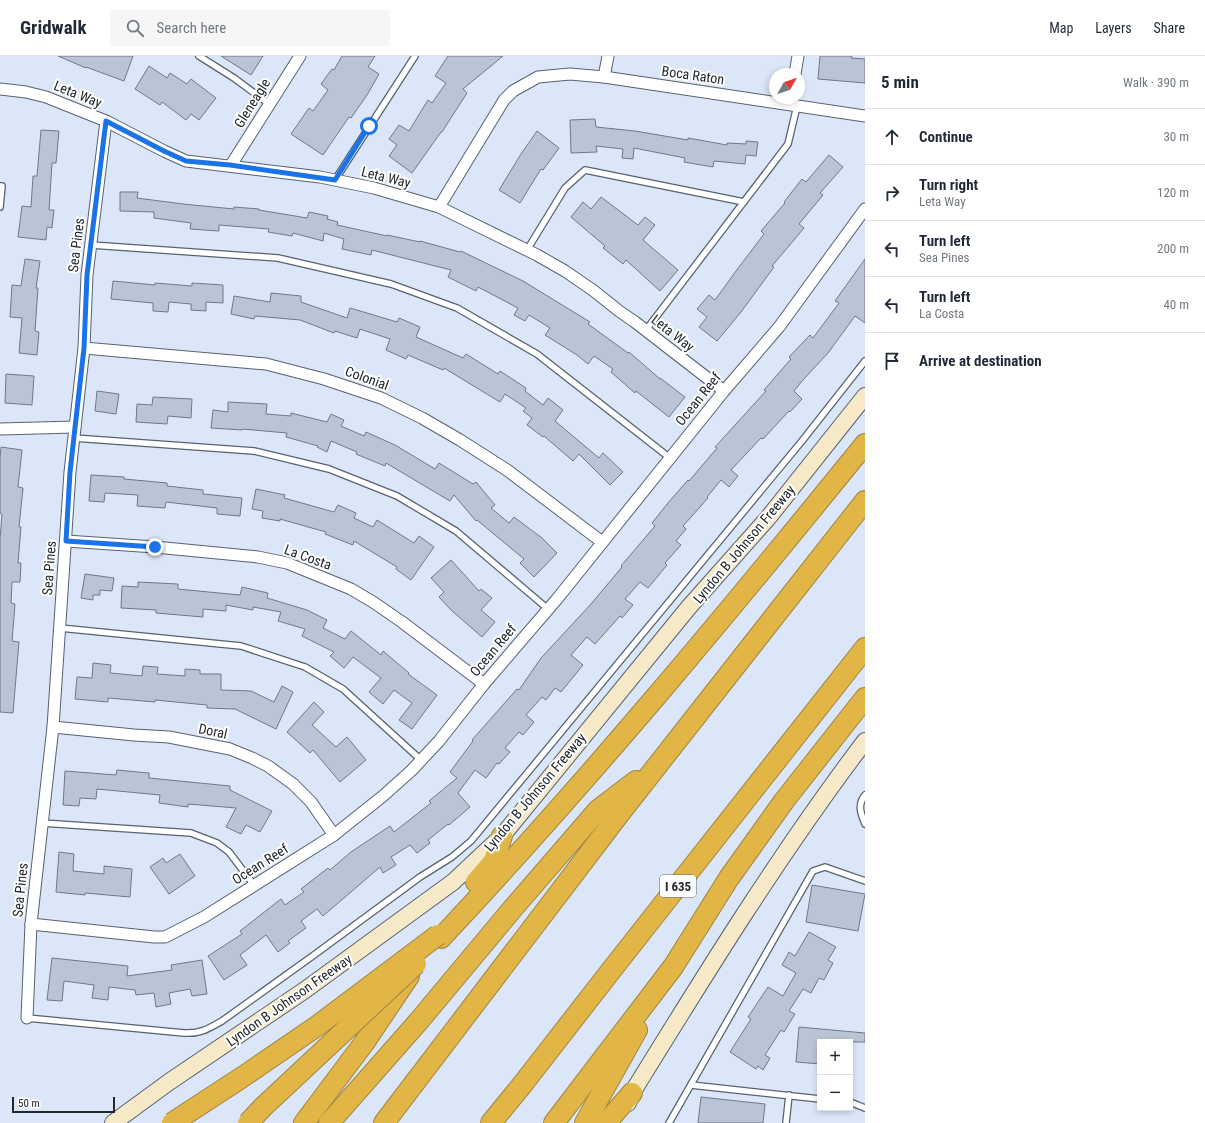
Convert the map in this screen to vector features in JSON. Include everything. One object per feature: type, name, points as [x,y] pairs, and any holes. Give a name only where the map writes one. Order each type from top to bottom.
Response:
[{"type":"highway","points":[[172,1123],[317,1026],[440,936],[465,913],[576,790],[738,600],[865,444]]},
{"type":"highway","points":[[384,1123],[620,813],[865,501]]},
{"type":"highway","name":"I 635","points":[[491,1123],[522,1086],[865,648]]},
{"type":"highway","points":[[585,1123],[672,967],[729,878],[775,814],[865,698]]},
{"type":"highway","points":[[329,1123],[418,1022],[514,907],[598,810],[660,763]]},
{"type":"highway","points":[[304,1123],[364,1043],[451,913],[494,861],[502,836]]},
{"type":"highway","points":[[248,1123],[263,1107],[408,973],[440,936]]},
{"type":"highway","points":[[554,1123],[672,967]]},
{"type":"highway","points":[[503,1123],[522,1086]]},
{"type":"highway","points":[[606,1123],[632,1093]]},
{"type":"main road","name":"Lyndon B Johnson Freeway","points":[[113,1123],[169,1082],[305,990],[453,882],[502,836],[689,607],[768,518],[865,396]]},
{"type":"main road","points":[[619,1123],[632,1093],[732,932],[829,788],[865,740]]},
{"type":"street","name":"Gleneagle","points":[[230,165],[300,56]]},
{"type":"street","points":[[604,77],[608,56]]},
{"type":"street","points":[[796,68],[798,56]]},
{"type":"street","name":"Boca Raton","points":[[439,207],[504,100],[513,91],[538,77],[570,74],[604,77],[769,99]]},
{"type":"street","name":"Leta Way","points":[[0,89],[26,92],[46,97],[106,121],[186,161],[230,165],[335,180],[374,188],[439,207],[527,250],[565,271],[594,290],[618,311],[646,330],[724,391]]},
{"type":"street","name":"Boca Raton","points":[[794,104],[798,106],[865,116]]},
{"type":"street","name":"Sea Pines","points":[[27,1018],[31,924],[53,727],[74,433],[84,348],[87,275],[106,121]]},
{"type":"street","name":"Ocean Reef","points":[[31,924],[165,937],[204,917],[334,835],[383,796],[439,741],[484,684],[548,609],[724,391],[779,327],[865,209]]},
{"type":"street","name":"Colonial","points":[[84,348],[266,364],[324,379],[381,398],[422,418],[507,470],[602,542]]},
{"type":"street","points":[[0,429],[74,433]]},
{"type":"street","name":"La Costa","points":[[66,541],[155,547],[258,557],[287,563],[351,590],[373,602],[484,684]]},
{"type":"street","name":"Doral","points":[[53,727],[169,737],[230,749],[268,766],[293,784],[311,802],[334,835]]},
{"type":"lane","points":[[199,56],[234,78],[269,104]]},
{"type":"lane","points":[[335,180],[415,56]]},
{"type":"lane","points":[[646,330],[788,144],[798,106]]},
{"type":"lane","points":[[527,250],[565,188],[585,170],[744,202]]},
{"type":"lane","points":[[0,186],[2,186],[0,207]]},
{"type":"lane","points":[[91,244],[278,258],[391,284],[457,308],[537,354],[670,458]]},
{"type":"lane","points":[[27,1018],[195,1034],[208,1030],[314,955],[420,877],[452,857],[471,841],[797,447],[865,361]]},
{"type":"lane","points":[[74,433],[254,451],[329,469],[397,496],[456,531],[548,609]]},
{"type":"lane","points":[[60,628],[241,646],[305,667],[343,689],[421,760]]},
{"type":"lane","points":[[865,795],[861,800],[860,812],[865,824]]},
{"type":"lane","points":[[42,823],[191,833],[217,843],[229,852],[254,885]]},
{"type":"lane","points":[[669,1123],[813,871],[825,867],[865,881]]},
{"type":"lane","points":[[691,1085],[817,1099]]},
{"type":"lane","points":[[786,1123],[788,1095]]},
{"type":"lane","points":[[853,1103],[865,1108]]},
{"type":"building","points":[[58,56],[133,56],[124,81],[86,68]]},
{"type":"building","points":[[221,56],[263,56],[251,75]]},
{"type":"building","points":[[342,56],[375,56],[368,67],[379,74],[367,95],[351,118],[349,117],[323,155],[291,134],[309,108],[313,111],[328,90],[321,84],[332,69],[334,70]]},
{"type":"building","points":[[448,56],[503,56],[463,89],[467,93],[442,132],[412,173],[389,156],[397,145],[389,139],[399,125],[409,131],[428,100],[432,103],[446,83],[435,76]]},
{"type":"building","points":[[820,56],[852,56],[851,58],[865,59],[865,83],[818,79]]},
{"type":"building","points":[[149,66],[167,78],[170,73],[187,84],[191,79],[216,98],[199,120],[191,114],[186,120],[162,102],[160,105],[135,89]]},
{"type":"building","points":[[595,119],[596,127],[635,131],[688,140],[688,138],[727,145],[727,143],[746,144],[746,141],[758,142],[756,156],[746,155],[745,164],[714,161],[713,167],[684,162],[685,158],[634,148],[633,159],[622,158],[623,149],[596,146],[597,152],[571,153],[570,120]]},
{"type":"building","points":[[41,130],[59,131],[56,163],[52,163],[49,210],[54,210],[52,228],[47,227],[46,240],[18,237],[22,206],[31,207],[33,176],[37,176]]},
{"type":"building","points":[[537,131],[559,148],[543,170],[541,169],[520,203],[499,190]]},
{"type":"building","points":[[829,155],[843,167],[820,193],[823,195],[799,224],[804,228],[772,266],[774,267],[741,312],[717,341],[699,327],[707,317],[697,309],[709,295],[715,300],[764,234],[761,231],[785,203],[784,202],[802,179],[806,182]]},
{"type":"building","points":[[120,192],[138,192],[137,198],[234,209],[234,207],[259,209],[307,218],[309,212],[328,216],[327,219],[338,222],[337,225],[387,236],[420,241],[460,252],[461,251],[523,281],[590,322],[588,324],[628,353],[629,352],[660,379],[685,397],[669,417],[636,391],[635,393],[611,372],[613,369],[594,356],[588,364],[577,355],[545,335],[550,328],[529,315],[525,321],[514,315],[518,308],[478,287],[476,291],[448,277],[451,270],[372,250],[371,255],[342,249],[344,239],[324,233],[323,241],[293,233],[292,236],[268,232],[269,229],[219,225],[219,231],[190,229],[191,223],[154,218],[154,212],[120,211]]},
{"type":"building","points":[[601,197],[638,225],[645,217],[655,225],[643,240],[678,270],[660,291],[626,260],[623,264],[603,248],[605,246],[571,217],[583,202],[591,209]]},
{"type":"building","points":[[25,259],[40,261],[36,288],[38,288],[35,331],[39,332],[37,355],[19,353],[22,318],[10,317],[12,285],[21,286]]},
{"type":"building","points":[[865,259],[865,323],[855,316],[828,353],[794,391],[802,399],[763,439],[761,438],[731,470],[738,476],[729,487],[721,480],[707,497],[708,498],[683,526],[686,529],[676,541],[681,545],[665,563],[667,565],[648,588],[640,582],[625,599],[633,605],[622,618],[620,616],[595,644],[587,637],[571,655],[583,665],[561,692],[555,688],[546,700],[542,697],[526,715],[534,722],[523,735],[519,732],[505,748],[510,752],[499,764],[497,763],[486,778],[475,770],[458,793],[470,807],[428,840],[430,843],[417,853],[410,845],[391,857],[396,865],[383,873],[380,867],[323,916],[317,909],[301,921],[306,928],[288,941],[290,943],[278,952],[266,935],[240,955],[247,965],[224,980],[208,956],[242,934],[240,931],[281,899],[285,905],[304,892],[301,889],[328,868],[330,870],[351,852],[390,826],[394,832],[431,803],[429,801],[457,778],[450,772],[473,741],[472,740],[517,689],[519,690],[541,658],[591,604],[622,567],[621,566],[655,526],[652,523],[717,448],[715,447],[766,391],[764,390],[791,359],[789,357],[810,335],[813,338],[839,303],[835,301]]},
{"type":"building","points":[[113,281],[155,285],[155,283],[192,286],[192,283],[223,285],[223,303],[206,302],[206,311],[191,310],[191,304],[169,302],[168,312],[153,311],[153,303],[111,299]]},
{"type":"building","points":[[271,293],[301,296],[301,302],[347,318],[350,308],[397,322],[399,318],[420,327],[416,337],[463,358],[466,354],[498,374],[500,371],[526,388],[525,391],[543,405],[548,398],[563,410],[555,421],[599,458],[603,453],[623,472],[610,485],[579,454],[573,461],[544,436],[543,437],[527,425],[532,418],[523,411],[526,408],[505,394],[500,402],[444,368],[443,370],[408,355],[406,359],[386,350],[390,339],[360,329],[357,338],[335,331],[334,333],[300,320],[255,316],[254,319],[231,314],[234,296],[270,302]]},
{"type":"building","points":[[6,374],[34,376],[32,405],[5,403]]},
{"type":"building","points":[[97,391],[119,394],[116,414],[95,411]]},
{"type":"building","points":[[153,397],[192,399],[191,418],[168,416],[167,424],[136,422],[137,404],[152,405]]},
{"type":"building","points":[[228,402],[267,404],[266,414],[291,416],[291,413],[327,422],[331,414],[344,420],[341,426],[364,436],[366,432],[395,445],[435,469],[439,463],[473,484],[476,482],[495,505],[491,508],[509,523],[514,517],[542,538],[557,553],[534,577],[520,563],[524,559],[477,520],[476,521],[454,495],[450,501],[386,463],[385,466],[356,454],[357,452],[331,441],[327,452],[317,447],[318,446],[286,437],[287,433],[211,428],[213,410],[228,412]]},
{"type":"building","points":[[1,447],[22,450],[18,487],[23,488],[19,527],[21,527],[18,563],[21,563],[20,582],[12,582],[11,603],[15,604],[12,641],[19,642],[13,713],[0,712],[0,539],[2,514],[0,513]]},
{"type":"building","points":[[91,475],[124,477],[124,479],[167,483],[167,486],[203,490],[203,494],[242,498],[240,516],[217,514],[217,508],[166,502],[165,508],[137,506],[138,495],[105,493],[104,502],[89,501]]},
{"type":"building","points":[[256,489],[285,495],[284,498],[334,512],[338,505],[356,513],[354,518],[373,527],[377,520],[414,543],[419,536],[434,547],[411,580],[396,569],[397,567],[354,541],[353,545],[325,534],[326,532],[280,519],[280,521],[262,518],[263,511],[252,509]]},
{"type":"building","points":[[451,560],[479,591],[481,589],[492,598],[481,610],[495,622],[482,637],[451,610],[439,597],[444,592],[431,578]]},
{"type":"building","points":[[85,574],[114,578],[112,591],[100,590],[100,595],[93,595],[93,600],[81,598]]},
{"type":"building","points":[[138,582],[178,584],[178,589],[240,595],[242,587],[268,593],[267,598],[307,610],[327,620],[323,628],[345,639],[351,631],[381,655],[383,651],[409,673],[408,674],[437,695],[412,729],[399,720],[412,703],[394,690],[383,704],[369,692],[381,678],[353,657],[344,668],[330,656],[334,652],[302,636],[305,629],[278,621],[281,612],[253,607],[253,610],[226,605],[226,611],[203,609],[203,617],[156,613],[156,610],[121,608],[122,586],[138,587]]},
{"type":"building","points":[[93,663],[111,665],[110,673],[142,676],[143,666],[158,667],[157,674],[185,676],[185,669],[200,670],[200,674],[221,674],[221,690],[251,691],[274,702],[282,686],[293,692],[276,729],[235,709],[207,708],[207,705],[155,700],[155,702],[108,698],[108,702],[75,699],[77,677],[92,678]]},
{"type":"building","points":[[314,702],[324,712],[312,725],[336,747],[347,737],[366,760],[340,782],[313,750],[310,753],[287,732]]},
{"type":"building","points":[[117,770],[149,773],[149,778],[230,786],[230,790],[272,811],[260,832],[246,825],[241,834],[226,827],[236,808],[188,804],[188,807],[159,803],[160,795],[97,789],[96,799],[80,798],[79,806],[63,805],[65,771],[116,775]]},
{"type":"building","points":[[59,852],[74,854],[73,871],[104,874],[104,866],[132,869],[130,897],[56,892]]},
{"type":"building","points":[[180,854],[195,876],[169,894],[150,867],[163,858],[166,863]]},
{"type":"building","points":[[812,885],[865,894],[858,931],[806,922]]},
{"type":"building","points":[[809,932],[836,947],[828,960],[833,963],[824,980],[819,978],[811,993],[803,989],[789,1011],[795,1014],[784,1032],[781,1030],[765,1055],[770,1058],[763,1070],[758,1066],[756,1069],[730,1052],[751,1019],[748,1017],[768,987],[783,996],[796,973],[782,965],[789,952],[795,956]]},
{"type":"building","points":[[52,958],[128,966],[127,976],[172,970],[171,965],[202,960],[207,994],[192,996],[190,989],[169,993],[171,1004],[156,1007],[154,993],[136,995],[135,990],[109,987],[108,1000],[92,998],[94,985],[64,981],[62,1001],[47,1000]]},
{"type":"building","points":[[799,1027],[865,1033],[865,1042],[853,1042],[853,1039],[817,1039],[817,1064],[796,1062]]},
{"type":"building","points":[[701,1097],[765,1104],[763,1123],[698,1123]]},
{"type":"route","points":[[155,547],[66,541],[70,472],[84,348],[87,275],[106,121],[186,161],[230,165],[335,180],[369,126]]}]
